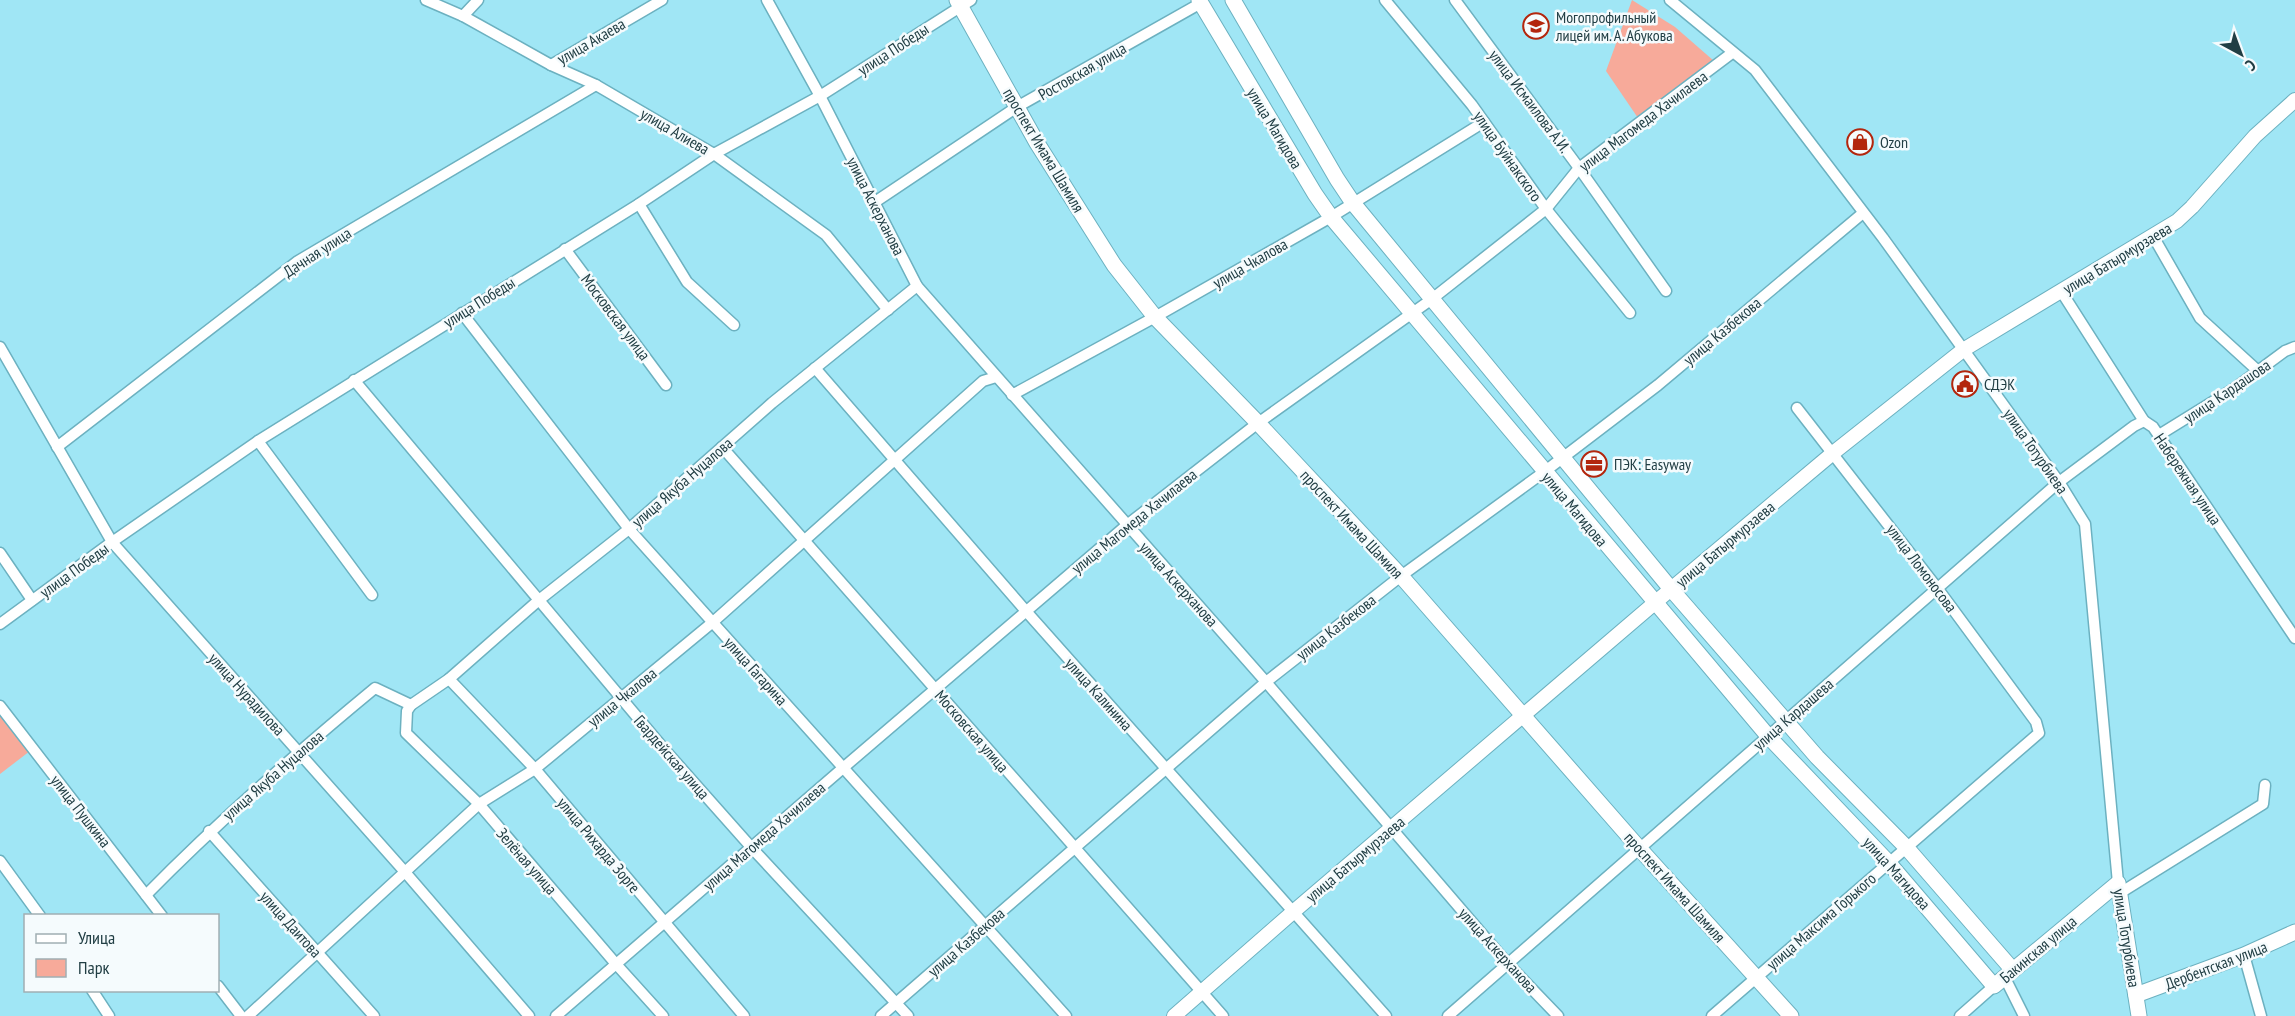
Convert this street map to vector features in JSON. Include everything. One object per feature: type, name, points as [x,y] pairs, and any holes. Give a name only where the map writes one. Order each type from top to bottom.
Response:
[{"type":"main road","name":"улица Магидова","points":[[1233,0],[1353,203],[1671,589],[1817,757],[1906,847],[2004,977]]},
{"type":"main road","name":"улица Магидова","points":[[1200,1],[1330,217],[1768,736],[1888,862],[2004,977]]},
{"type":"main road","name":"проспект Имама Шамиля","points":[[963,2],[1017,107],[1114,265],[1155,317],[1401,576],[1639,848],[1791,1016]]},
{"type":"main road","name":"Бакинская улица","points":[[2004,977],[2119,888]]},
{"type":"main road","name":"улица Тотурбиева","points":[[2119,888],[2139,1016]]},
{"type":"main road","name":"Дербентская улица","points":[[2136,995],[2244,955],[2295,932]]},
{"type":"street","name":"улица Алиева","points":[[426,0],[463,16],[596,86],[714,154],[826,235],[888,310]]},
{"type":"street","points":[[463,16],[478,0]]},
{"type":"street","name":"улица Акаева","points":[[551,64],[650,3],[662,0]]},
{"type":"street","name":"улица Аскерханова","points":[[766,0],[820,96],[917,286],[1266,682],[1507,963],[1558,1016]]},
{"type":"street","name":"улица Буйнакского","points":[[1385,0],[1472,105],[1546,209],[1630,313]]},
{"type":"street","name":"улица Исмаилова А.И.","points":[[1455,0],[1580,168],[1666,291]]},
{"type":"street","name":"улица Тотурбиева","points":[[1670,0],[1755,70],[1963,350],[2058,482],[2085,524],[2119,888]]},
{"type":"street","name":"Ростовская улица","points":[[875,202],[1017,107],[1200,1]]},
{"type":"street","name":"улица Победы","points":[[0,624],[112,542],[258,441],[639,204],[714,154],[820,96],[963,2]]},
{"type":"street","name":"улица Магомеда Хачилаева","points":[[556,1016],[1025,610],[1127,525],[1258,423],[1432,299],[1546,209],[1580,168],[1732,53]]},
{"type":"street","name":"Дачная улица","points":[[57,447],[298,261],[596,86]]},
{"type":"street","name":"улица Батырмурзаева","points":[[1174,1016],[1523,714],[1833,453],[1963,350],[2177,220],[2192,207],[2255,136],[2295,100]]},
{"type":"street","name":"улица Чкалова","points":[[1012,395],[1330,217],[1484,123]]},
{"type":"street","points":[[639,204],[687,282],[734,325]]},
{"type":"street","name":"улица Казбекова","points":[[881,1016],[1266,682],[1401,576],[1563,458],[1658,385],[1863,213]]},
{"type":"street","points":[[2153,236],[2200,318],[2258,371]]},
{"type":"street","name":"Московская улица","points":[[565,249],[666,385]]},
{"type":"street","name":"улица Якуба Нуцалова","points":[[146,895],[209,831],[375,688],[411,705],[449,679],[539,600],[628,529],[815,368],[917,286]]},
{"type":"street","name":"Набережная улица","points":[[2061,291],[2144,421],[2159,435],[2295,638]]},
{"type":"street","name":"улица Гагарина","points":[[462,313],[628,529],[1066,1016]]},
{"type":"street","name":"улица Нурадилова","points":[[0,347],[112,542],[405,872],[528,1016]]},
{"type":"street","name":"улица Кардашова","points":[[2159,435],[2235,388],[2285,351],[2295,347]]},
{"type":"street","name":"улица Калинина","points":[[815,368],[1025,610],[1386,1016]]},
{"type":"street","name":"улица Чкалова","points":[[248,1016],[479,804],[534,769],[621,698],[713,622],[983,381],[996,377]]},
{"type":"street","name":"Гвардейская улица","points":[[354,380],[621,698],[751,847],[908,1016]]},
{"type":"street","name":"улица Ломоносова","points":[[1797,408],[1938,589],[2036,722],[2039,733]]},
{"type":"street","name":"улица Кардашева","points":[[1448,1016],[2058,482],[2144,421]]},
{"type":"street","points":[[258,441],[372,595]]},
{"type":"street","name":"Московская улица","points":[[722,447],[1223,1016]]},
{"type":"street","points":[[0,553],[33,600]]},
{"type":"street","name":"улица Рихарда Зорге","points":[[449,679],[534,769],[744,1016]]},
{"type":"street","name":"Зелёная улица","points":[[411,705],[407,711],[406,733],[479,804],[663,1016]]},
{"type":"street","name":"улица Пушкина","points":[[0,706],[161,914]]},
{"type":"street","name":"улица Максима Горького","points":[[1712,1016],[2039,733]]},
{"type":"street","name":"Бакинская улица","points":[[2119,888],[2263,804],[2265,785]]},
{"type":"street","name":"улица Даитова","points":[[209,831],[374,1016]]},
{"type":"street","points":[[0,861],[39,914]]},
{"type":"street","points":[[2244,955],[2261,1016]]},
{"type":"street","name":"Бакинская улица","points":[[1960,1016],[2004,977]]},
{"type":"street","name":"улица Магидова","points":[[2004,977],[2024,1016]]},
{"type":"street","points":[[219,987],[241,1016]]},
{"type":"street","points":[[93,992],[109,1016]]},
{"type":"green space","points":[[1632,0],[1675,27],[1714,61],[1638,118],[1606,71]]},
{"type":"green space","points":[[0,714],[30,751],[0,774]]},
{"type":"place","name":"Могопрофильный лицей им. А. Абукова","points":[[1536,26]]},
{"type":"place","name":"Ozon","points":[[1860,142]]},
{"type":"place","name":"СДЭК","points":[[1965,384]]},
{"type":"place","name":"ПЭК: Easyway","points":[[1594,464]]}]
